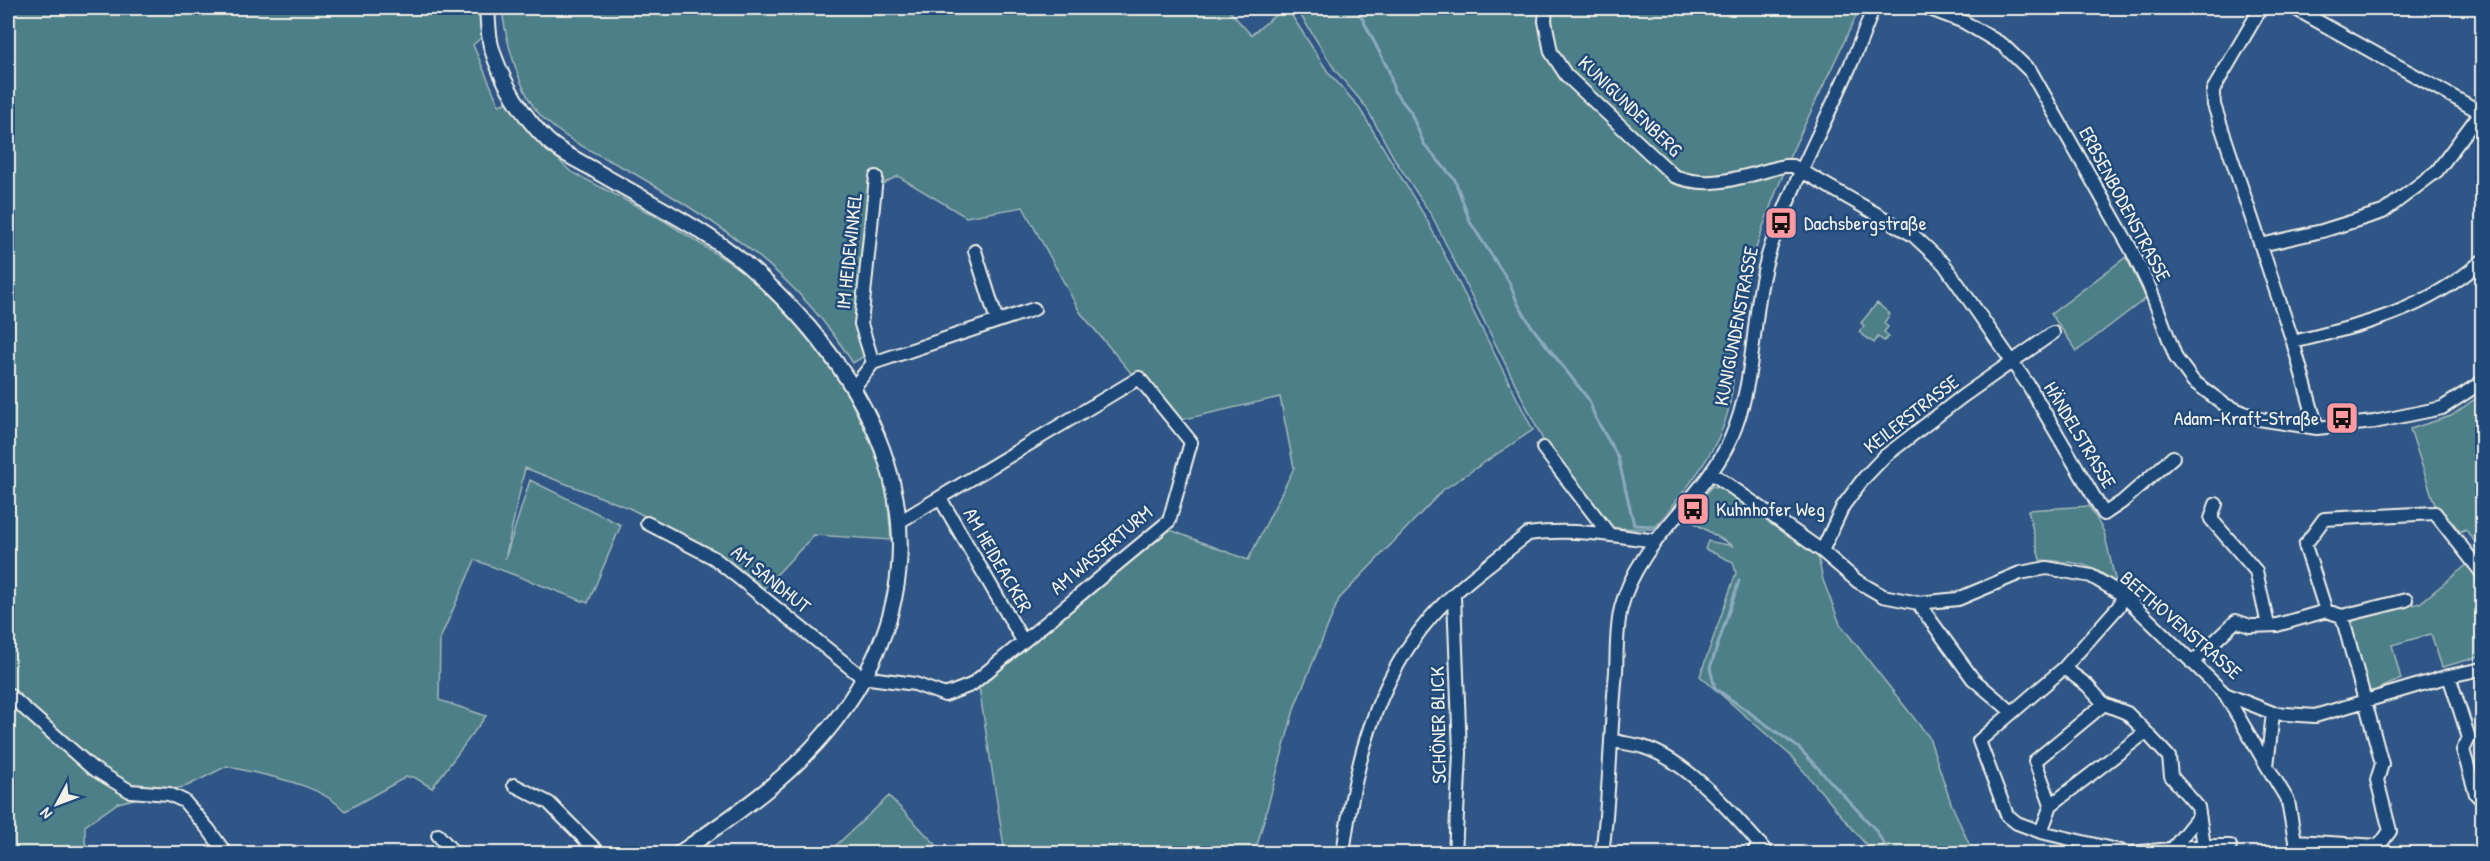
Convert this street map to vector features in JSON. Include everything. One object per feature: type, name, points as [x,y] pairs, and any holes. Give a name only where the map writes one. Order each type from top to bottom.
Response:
[{"type":"street","points":[[487,8],[491,45],[507,84],[526,115],[550,143],[615,183],[693,225],[745,264],[794,309],[854,387],[879,434],[891,476],[899,522],[900,557],[894,597],[885,633],[862,677],[836,721],[776,784],[678,854]]},
{"type":"street","name":"KUNIGUNDENBERG","points":[[1546,8],[1545,21],[1551,52],[1566,75],[1674,176],[1693,184],[1713,184],[1784,166],[1793,166],[1801,172]]},
{"type":"street","name":"KUNIGUNDENSTRASSE","points":[[1602,854],[1621,611],[1635,572],[1656,541],[1713,474],[1732,436],[1748,385],[1759,293],[1767,259],[1801,172],[1822,131],[1873,8]]},
{"type":"street","name":"ERBSENBODENSTRASSE","points":[[1927,8],[1964,22],[2003,45],[2031,72],[2131,249],[2176,358],[2193,381],[2225,405],[2259,419],[2317,428],[2374,422],[2442,408],[2482,382]]},
{"type":"street","points":[[2261,8],[2213,90],[2214,105],[2293,342],[2317,428]]},
{"type":"street","points":[[2261,245],[2322,231],[2383,212],[2437,171],[2482,112],[2294,8]]},
{"type":"street","points":[[1801,172],[1913,235],[1944,264],[2012,363]]},
{"type":"street","name":"IM HEIDEWINKEL","points":[[873,363],[861,324],[876,177]]},
{"type":"street","points":[[975,251],[997,321]]},
{"type":"street","points":[[2293,342],[2368,324],[2413,307],[2466,275],[2482,261]]},
{"type":"street","points":[[854,387],[873,363],[1035,309]]},
{"type":"street","name":"KEILERSTRASSE","points":[[1822,551],[1843,506],[1884,456],[1963,396],[2053,333]]},
{"type":"street","name":"HÄNDELSTRASSE","points":[[2012,363],[2056,430],[2104,514],[2122,502],[2173,457]]},
{"type":"street","name":"AM WASSERTURM","points":[[862,677],[915,684],[945,695],[971,685],[1169,521],[1191,442],[1139,378],[899,522]]},
{"type":"street","points":[[1543,448],[1609,534]]},
{"type":"street","name":"BEETHOVENSTRASSE","points":[[1713,474],[1822,551],[1857,581],[1883,596],[1918,603],[1958,599],[2020,573],[2047,568],[2091,576],[2123,595],[2225,694],[2272,713],[2315,716],[2449,676],[2482,669]]},
{"type":"street","name":"AM HEIDEACKER","points":[[940,498],[1023,640]]},
{"type":"street","points":[[2216,504],[2211,519],[2256,571],[2268,625]]},
{"type":"street","points":[[2326,611],[2305,545],[2324,519],[2435,513],[2482,573]]},
{"type":"street","name":"AM SANDHUT","points":[[647,523],[714,558],[862,677]]},
{"type":"street","points":[[1343,854],[1353,791],[1368,730],[1384,690],[1406,650],[1432,616],[1528,534],[1548,531],[1609,534],[1656,541]]},
{"type":"street","points":[[2123,595],[2119,606],[2064,668],[1979,741],[2007,815],[2017,823],[2041,832],[2129,853],[2174,847],[2230,846]]},
{"type":"street","name":"SCHÖNER BLICK","points":[[1454,597],[1460,753],[1455,854]]},
{"type":"street","points":[[2192,663],[2235,621],[2250,626],[2268,625],[2326,611],[2342,616],[2406,600]]},
{"type":"street","points":[[1918,603],[1973,679],[2012,712]]},
{"type":"street","points":[[2225,694],[2288,801],[2295,841],[2379,846],[2390,831],[2377,780],[2382,764],[2342,616]]},
{"type":"street","points":[[2064,668],[2087,685],[2104,704],[2127,713],[2169,757],[2171,776],[2198,807],[2204,846]]},
{"type":"street","points":[[2449,676],[2469,738],[2463,750],[2476,794],[2482,800]]},
{"type":"street","points":[[8,694],[92,768],[130,791],[169,794],[183,801],[209,830],[226,854]]},
{"type":"street","points":[[2051,805],[2035,761],[2104,704]]},
{"type":"street","points":[[2267,766],[2272,713]]},
{"type":"street","points":[[2041,832],[2051,805],[2146,732]]},
{"type":"street","points":[[1611,740],[1644,747],[1671,761],[1729,812],[1760,850]]},
{"type":"street","points":[[514,785],[549,803],[600,854]]},
{"type":"street","points":[[2174,847],[2199,816]]},
{"type":"street","points":[[438,835],[455,854]]},
{"type":"green space","points":[[8,8],[481,8],[483,36],[473,45],[499,105],[508,102],[525,127],[570,171],[663,220],[743,271],[790,315],[837,373],[874,449],[886,480],[891,540],[814,535],[763,589],[716,552],[629,508],[525,468],[505,559],[530,480],[621,525],[588,603],[475,560],[440,639],[439,700],[486,716],[432,788],[414,777],[406,777],[345,811],[333,801],[305,786],[227,766],[187,786],[118,803],[85,826],[85,843],[91,853],[8,853]]},
{"type":"green space","points":[[502,8],[1227,8],[1251,35],[1284,8],[1287,8],[1328,72],[1358,106],[1426,218],[1533,430],[1443,490],[1339,599],[1295,706],[1255,853],[1003,853],[1004,847],[978,681],[1168,529],[1248,560],[1294,468],[1280,397],[1172,422],[1080,312],[1023,207],[966,217],[898,176],[878,186],[858,325],[869,353],[853,363],[808,303],[756,255],[728,233],[668,193],[562,134],[542,117],[520,81],[506,35]]},
{"type":"green space","points":[[1296,8],[1542,8],[1548,50],[1676,183],[1705,189],[1785,170],[1763,226],[1747,283],[1737,336],[1730,402],[1723,427],[1701,468],[1654,529],[1609,528],[1544,442],[1432,216],[1395,160],[1366,107],[1335,70]]},
{"type":"green space","points":[[1549,8],[1619,8],[1622,10],[1625,8],[1860,8],[1788,160],[1697,181],[1678,174],[1571,75],[1558,53],[1551,33]]},
{"type":"green space","points":[[2126,257],[2146,298],[2077,351],[2051,314]]},
{"type":"green space","points":[[1877,303],[1890,314],[1884,323],[1888,327],[1884,332],[1889,336],[1884,341],[1878,337],[1874,343],[1859,332],[1864,326],[1861,323]]},
{"type":"green space","points":[[2482,394],[2482,551],[2465,529],[2460,532],[2450,519],[2447,522],[2437,511],[2410,429],[2451,416]]},
{"type":"green space","points":[[1712,486],[1722,488],[1818,557],[1823,580],[1840,624],[1929,737],[1951,803],[1973,853],[1873,853],[1790,755],[1700,676],[1736,573],[1733,562],[1705,549],[1708,541],[1733,546],[1686,518]]},
{"type":"green space","points":[[2089,506],[2104,532],[2116,583],[2097,570],[2080,564],[2040,560],[2028,510]]},
{"type":"green space","points":[[2469,563],[2482,580],[2482,656],[2442,667],[2431,634],[2392,645],[2401,679],[2372,692],[2366,687],[2351,626],[2354,620],[2420,603]]},
{"type":"green space","points":[[889,796],[944,853],[828,853]]},
{"type":"waterway","points":[[1357,8],[1389,71],[1394,91],[1410,111],[1424,144],[1455,180],[1470,222],[1509,282],[1518,304],[1532,327],[1589,400],[1595,417],[1618,457],[1634,525],[1653,526]]},
{"type":"waterway","points":[[1739,581],[1710,668],[1715,688],[1799,748],[1875,829],[1890,854]]},
{"type":"place","name":"Dachsbergstraße","points":[[1781,223]]},
{"type":"place","name":"Adam-Kraft-Straße","points":[[2342,418]]},
{"type":"place","name":"Kuhnhofer Weg","points":[[1693,509]]}]
